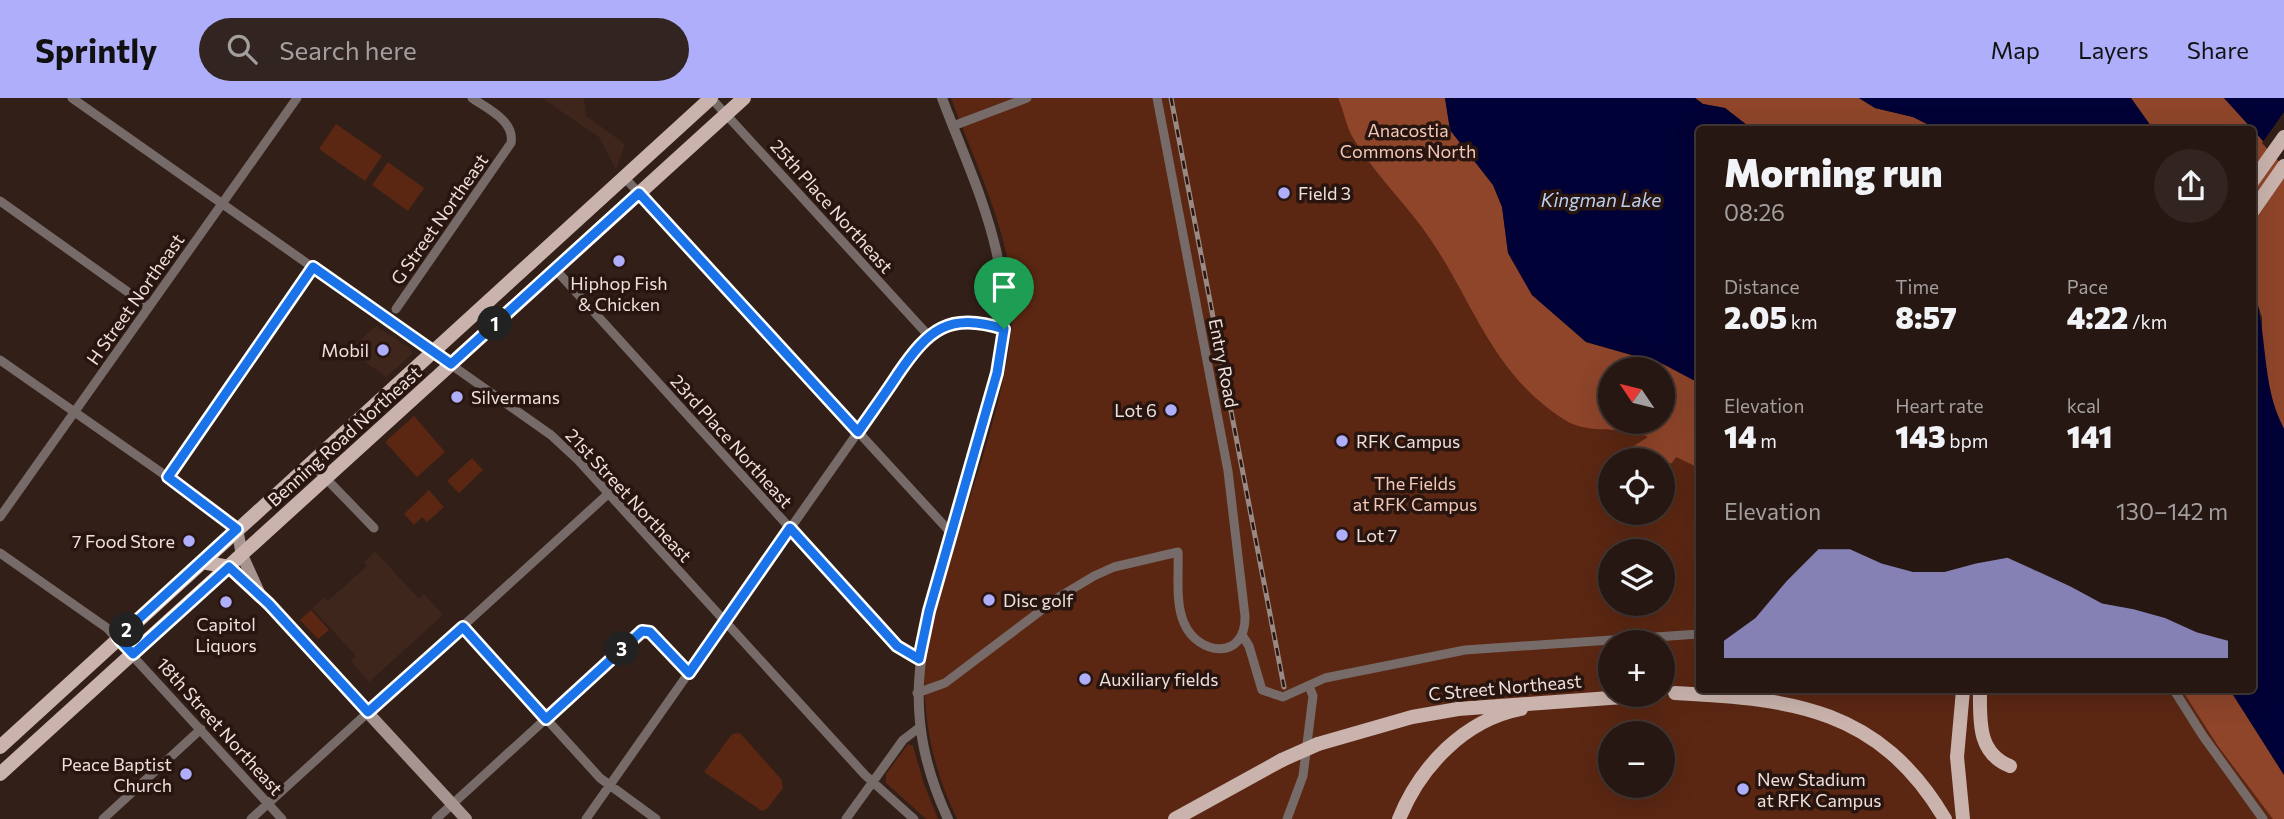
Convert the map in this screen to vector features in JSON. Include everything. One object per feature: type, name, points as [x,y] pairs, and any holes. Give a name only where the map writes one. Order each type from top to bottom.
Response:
[{"type":"main road","name":"Benning Road Northeast","points":[[0,747],[711,98]]},
{"type":"main road","name":"Benning Road Northeast","points":[[0,774],[744,98]]},
{"type":"main road","points":[[2256,176],[2284,137]]},
{"type":"main road","points":[[2256,206],[2284,166]]},
{"type":"main road","points":[[237,529],[242,555],[261,597]]},
{"type":"main road","points":[[202,562],[229,567],[261,597],[466,819]]},
{"type":"main road","points":[[1675,693],[1696,691]]},
{"type":"main road","points":[[1675,693],[1755,697],[1787,702],[1831,716],[1862,732],[1893,755],[1920,783],[1945,819]]},
{"type":"main road","points":[[1963,693],[1957,757],[1963,819]]},
{"type":"main road","points":[[1980,693],[1982,740],[1987,752],[2010,766]]},
{"type":"main road","name":"C Street Northeast","points":[[1175,819],[1232,785],[1318,744],[1412,717],[1458,709],[1524,706],[1549,701],[1598,698]]},
{"type":"main road","points":[[1399,819],[1426,771],[1465,734],[1524,706]]},
{"type":"street","name":"21st Street Northeast","points":[[72,98],[545,429],[609,493],[872,782],[914,819]]},
{"type":"street","name":"H Street Northeast","points":[[0,517],[297,98]]},
{"type":"street","name":"G Street Northeast","points":[[396,309],[509,147],[512,133],[507,123],[472,98]]},
{"type":"street","name":"25th Place Northeast","points":[[711,98],[929,335]]},
{"type":"street","points":[[942,98],[1000,260],[1005,292],[1004,329],[997,373],[926,621],[919,659],[917,693],[927,766],[948,819]]},
{"type":"street","points":[[953,125],[1027,98]]},
{"type":"street","name":"Entry Road","points":[[1157,98],[1228,471],[1245,616],[1242,635],[1249,646],[1262,690],[1283,697],[1355,671],[1465,650],[1696,634]]},
{"type":"street","points":[[625,178],[951,533]]},
{"type":"street","points":[[0,201],[149,307]]},
{"type":"street","points":[[168,477],[313,267]]},
{"type":"street","name":"23rd Place Northeast","points":[[555,269],[897,646],[919,659]]},
{"type":"street","points":[[586,819],[929,335],[960,322],[977,322],[1004,329]]},
{"type":"street","points":[[0,360],[168,477],[237,529]]},
{"type":"street","points":[[311,463],[374,528]]},
{"type":"street","points":[[251,819],[609,493]]},
{"type":"street","points":[[917,693],[945,683],[1049,604],[1094,576],[1114,567],[1178,551],[1181,614],[1189,632],[1203,644],[1219,650],[1235,645],[1242,635]]},
{"type":"street","name":"18th Street Northeast","points":[[0,553],[118,638],[282,819]]},
{"type":"street","points":[[463,627],[609,786],[656,819]]},
{"type":"street","points":[[436,819],[642,631],[650,632],[689,673]]},
{"type":"street","points":[[1287,819],[1303,776],[1313,696],[1309,686]]},
{"type":"street","points":[[2176,693],[2209,746],[2263,819]]},
{"type":"street","points":[[846,819],[903,740],[920,727]]},
{"type":"street","points":[[103,819],[201,729]]},
{"type":"shaded area","points":[[542,98],[584,98],[586,116],[625,144],[616,169],[599,137]]},
{"type":"shaded area","points":[[376,326],[411,349],[412,354],[386,377],[349,350]]},
{"type":"shaded area","points":[[375,551],[419,599],[424,594],[443,615],[369,682],[351,661],[356,656],[312,608],[324,598],[328,601],[367,566],[364,562]]},
{"type":"green space","name":"RFK Campus","points":[[951,98],[1530,98],[1696,313],[1696,693],[2232,693],[2284,775],[2284,819],[957,819],[940,777],[929,734],[925,689],[926,644],[932,615],[997,407],[1010,342],[1012,285],[991,203]]},
{"type":"green space","name":"Anacostia Commons North","points":[[1338,98],[1445,98],[1450,130],[1493,185],[1502,207],[1508,253],[1532,295],[1586,342],[1638,357],[1598,357],[1598,429],[1585,428],[1565,420],[1539,401],[1517,379],[1483,330],[1439,252],[1360,150]]},
{"type":"green space","points":[[1695,98],[1859,98],[1875,108],[1913,117],[1931,126],[1748,126],[1725,108],[1703,104]]},
{"type":"green space","points":[[2131,98],[2224,98],[2249,126],[2151,126]]},
{"type":"green space","points":[[336,124],[382,156],[365,181],[319,149]]},
{"type":"green space","points":[[2256,133],[2284,164],[2284,429],[2271,401],[2262,346],[2262,318],[2256,298]]},
{"type":"green space","points":[[388,162],[424,188],[408,211],[372,185]]},
{"type":"green space","name":"Anacostia Commons North","points":[[1675,370],[1696,381],[1696,467],[1675,458],[1675,448],[1631,448],[1648,437],[1640,434],[1675,434]]},
{"type":"green space","points":[[414,416],[445,452],[417,477],[385,442]]},
{"type":"green space","points":[[472,458],[483,470],[459,493],[447,481]]},
{"type":"green space","points":[[429,490],[444,507],[427,522],[422,517],[414,525],[404,514]]},
{"type":"green space","points":[[311,610],[329,630],[318,639],[300,620]]},
{"type":"green space","points":[[2184,693],[2232,693],[2284,775],[2284,819],[2273,819],[2218,746]]},
{"type":"green space","points":[[740,733],[781,779],[783,788],[767,809],[762,811],[704,772],[732,734]]},
{"type":"green space","points":[[908,744],[913,746],[938,819],[926,819],[886,783],[886,774]]},
{"type":"water","name":"Kingman Lake","points":[[1445,98],[1695,98],[1703,104],[1725,108],[1748,126],[1696,126],[1696,381],[1675,370],[1675,357],[1638,357],[1586,342],[1532,295],[1508,253],[1502,207],[1493,185],[1450,130]]},
{"type":"water","points":[[1859,98],[2131,98],[2151,126],[1931,126],[1913,117],[1875,108]]},
{"type":"water","points":[[2224,98],[2284,98],[2284,164],[2256,133],[2256,126],[2249,126]]},
{"type":"water","points":[[2256,299],[2271,394],[2284,429],[2284,775],[2232,693],[2256,693]]},
{"type":"pier","points":[[2284,112],[2284,167],[2262,143]]},
{"type":"railway","points":[[1171,98],[1284,687]]},
{"type":"place","name":"Field 3","points":[[1284,193]]},
{"type":"place","name":"Hiphop Fish & Chicken","points":[[619,261]]},
{"type":"place","name":"Mobil","points":[[383,350]]},
{"type":"place","name":"Silvermans","points":[[457,397]]},
{"type":"place","name":"Lot 6","points":[[1171,410]]},
{"type":"place","name":"RFK Campus","points":[[1342,441]]},
{"type":"place","name":"Lot 7","points":[[1342,535]]},
{"type":"place","name":"7 Food Store","points":[[189,541]]},
{"type":"place","name":"Disc golf","points":[[989,600]]},
{"type":"place","name":"Capitol Liquors","points":[[226,602]]},
{"type":"place","name":"Auxiliary fields","points":[[1085,679]]},
{"type":"place","name":"Peace Baptist Church","points":[[186,774]]},
{"type":"place","name":"New Stadium at RFK Campus","points":[[1743,789]]},
{"type":"route","points":[[639,193],[858,432],[918,346],[929,335],[960,322],[977,322],[1004,329],[997,373],[929,611],[919,659],[897,646],[790,528],[689,673],[650,632],[642,631],[546,719],[463,627],[368,712],[269,604],[229,567],[133,654],[118,638],[237,529],[225,517],[168,477],[313,267],[451,364],[639,193]]},
{"type":"park label","name":"The Fields at RFK Campus","points":[[1415,493]]}]
